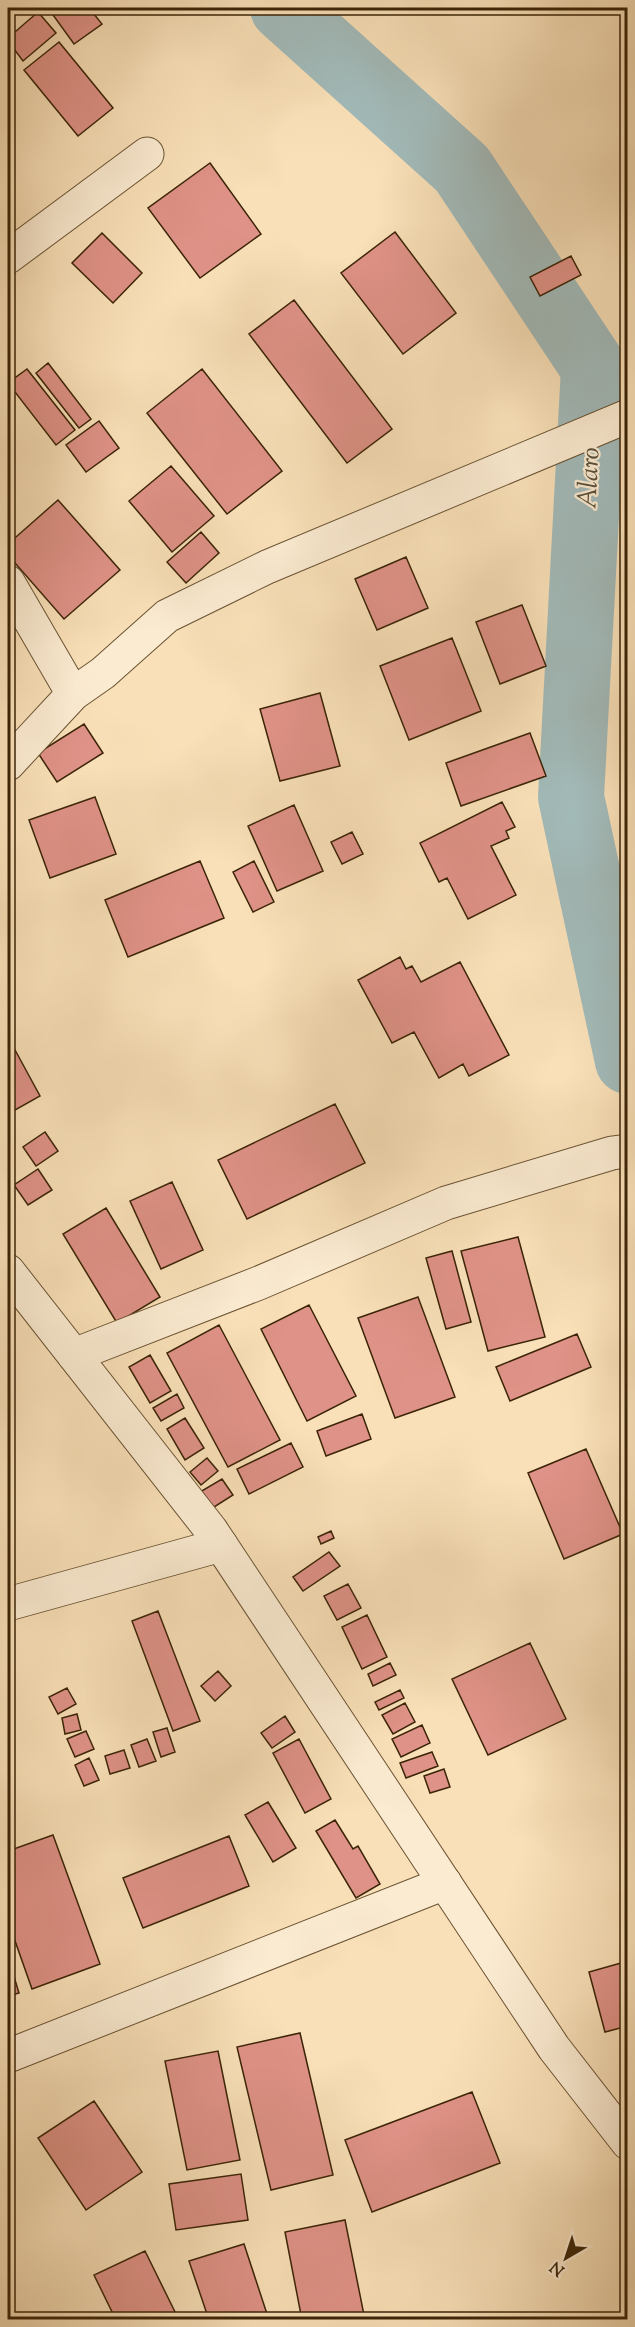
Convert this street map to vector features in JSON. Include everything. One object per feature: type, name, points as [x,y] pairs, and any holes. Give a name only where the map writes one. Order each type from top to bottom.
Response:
[{"type":"street","points":[[8,256],[147,154]]},
{"type":"street","points":[[8,764],[73,694],[103,673],[167,616],[267,567],[627,416]]},
{"type":"street","points":[[8,582],[73,694]]},
{"type":"street","points":[[74,1355],[259,1282],[446,1203],[620,1152]]},
{"type":"street","points":[[8,1271],[221,1545],[554,2048],[627,2143]]},
{"type":"street","points":[[8,1604],[221,1545]]},
{"type":"street","points":[[8,2056],[445,1883]]},
{"type":"building","points":[[48,8],[89,8],[102,24],[74,44]]},
{"type":"building","points":[[38,12],[56,33],[23,61],[8,38]]},
{"type":"building","points":[[59,42],[113,108],[78,136],[24,70]]},
{"type":"building","points":[[210,163],[261,234],[200,278],[148,208]]},
{"type":"building","points":[[395,232],[456,313],[403,354],[341,273]]},
{"type":"building","points":[[102,233],[142,273],[113,303],[72,263]]},
{"type":"building","points":[[571,256],[581,275],[540,296],[530,277]]},
{"type":"building","points":[[294,300],[392,429],[347,463],[249,334]]},
{"type":"building","points":[[48,363],[91,419],[79,428],[36,373]]},
{"type":"building","points":[[27,369],[75,430],[56,445],[8,383]]},
{"type":"building","points":[[202,369],[282,471],[227,514],[147,413]]},
{"type":"building","points":[[99,421],[119,448],[86,472],[66,445]]},
{"type":"building","points":[[171,466],[214,516],[172,552],[129,501]]},
{"type":"building","points":[[58,500],[120,570],[64,619],[8,555],[8,544]]},
{"type":"building","points":[[201,532],[219,553],[186,583],[167,562]]},
{"type":"building","points":[[406,557],[428,608],[377,630],[355,579]]},
{"type":"building","points":[[522,605],[546,666],[500,684],[476,622]]},
{"type":"building","points":[[452,638],[481,711],[409,740],[380,666]]},
{"type":"building","points":[[320,693],[340,766],[280,781],[260,709]]},
{"type":"building","points":[[84,724],[103,753],[57,782],[38,753]]},
{"type":"building","points":[[530,733],[546,776],[461,806],[446,763]]},
{"type":"building","points":[[95,797],[116,854],[50,878],[29,820]]},
{"type":"building","points":[[502,802],[515,827],[506,831],[509,838],[491,846],[516,895],[468,919],[447,878],[439,882],[420,843]]},
{"type":"building","points":[[294,805],[323,871],[277,891],[248,826]]},
{"type":"building","points":[[352,832],[363,854],[342,864],[331,842]]},
{"type":"building","points":[[200,861],[224,918],[128,957],[105,900]]},
{"type":"building","points":[[254,861],[274,902],[253,912],[233,872]]},
{"type":"building","points":[[400,957],[406,969],[412,966],[421,982],[460,962],[509,1055],[469,1076],[463,1064],[439,1078],[414,1032],[392,1043],[358,980]]},
{"type":"building","points":[[8,1037],[40,1096],[8,1114]]},
{"type":"building","points":[[335,1104],[365,1163],[247,1219],[218,1160]]},
{"type":"building","points":[[45,1132],[58,1151],[36,1166],[23,1147]]},
{"type":"building","points":[[38,1169],[52,1190],[28,1205],[14,1185]]},
{"type":"building","points":[[172,1182],[203,1250],[161,1269],[130,1201]]},
{"type":"building","points":[[106,1208],[160,1297],[117,1323],[63,1234]]},
{"type":"building","points":[[518,1237],[545,1337],[488,1351],[461,1251]]},
{"type":"building","points":[[452,1251],[471,1322],[446,1329],[426,1258]]},
{"type":"building","points":[[418,1297],[455,1397],[395,1418],[358,1318]]},
{"type":"building","points":[[309,1305],[356,1396],[307,1421],[261,1329]]},
{"type":"building","points":[[219,1325],[280,1440],[228,1467],[167,1353]]},
{"type":"building","points":[[577,1334],[591,1367],[510,1401],[496,1367]]},
{"type":"building","points":[[150,1355],[171,1391],[150,1403],[129,1367]]},
{"type":"building","points":[[177,1394],[184,1408],[161,1421],[153,1408]]},
{"type":"building","points":[[362,1414],[371,1439],[326,1456],[317,1431]]},
{"type":"building","points":[[185,1418],[204,1448],[185,1460],[167,1429]]},
{"type":"building","points":[[291,1443],[303,1467],[249,1494],[237,1469]]},
{"type":"building","points":[[586,1449],[623,1534],[564,1559],[528,1473]]},
{"type":"building","points":[[207,1458],[218,1471],[201,1485],[190,1472]]},
{"type":"building","points":[[222,1479],[233,1495],[211,1509],[200,1492]]},
{"type":"building","points":[[331,1531],[334,1538],[321,1544],[318,1537]]},
{"type":"building","points":[[329,1552],[340,1566],[303,1591],[293,1577]]},
{"type":"building","points":[[348,1584],[361,1608],[337,1620],[324,1596]]},
{"type":"building","points":[[158,1611],[200,1721],[173,1731],[132,1621]]},
{"type":"building","points":[[367,1615],[387,1657],[362,1669],[342,1627]]},
{"type":"building","points":[[530,1643],[566,1719],[488,1755],[452,1679]]},
{"type":"building","points":[[390,1663],[396,1675],[373,1686],[368,1674]]},
{"type":"building","points":[[218,1671],[231,1686],[215,1701],[201,1686]]},
{"type":"building","points":[[67,1688],[76,1704],[58,1714],[49,1697]]},
{"type":"building","points":[[400,1690],[404,1698],[379,1710],[375,1702]]},
{"type":"building","points":[[405,1703],[415,1722],[393,1734],[382,1715]]},
{"type":"building","points":[[77,1714],[81,1730],[65,1734],[62,1718]]},
{"type":"building","points":[[285,1716],[295,1732],[272,1748],[261,1733]]},
{"type":"building","points":[[422,1725],[430,1743],[401,1757],[392,1739]]},
{"type":"building","points":[[167,1728],[175,1752],[161,1757],[153,1732]]},
{"type":"building","points":[[86,1731],[94,1749],[75,1757],[67,1739]]},
{"type":"building","points":[[147,1739],[156,1761],[139,1767],[131,1745]]},
{"type":"building","points":[[299,1739],[331,1799],[305,1813],[273,1753]]},
{"type":"building","points":[[124,1750],[130,1768],[110,1774],[105,1756]]},
{"type":"building","points":[[432,1752],[438,1766],[406,1778],[400,1763]]},
{"type":"building","points":[[89,1758],[99,1780],[84,1786],[75,1765]]},
{"type":"building","points":[[444,1769],[450,1787],[430,1793],[424,1776]]},
{"type":"building","points":[[268,1802],[296,1848],[273,1862],[245,1815]]},
{"type":"building","points":[[335,1820],[353,1849],[358,1846],[380,1884],[356,1898],[316,1831]]},
{"type":"building","points":[[53,1835],[100,1964],[32,1989],[8,1921],[8,1851]]},
{"type":"building","points":[[229,1836],[249,1886],[143,1928],[123,1878]]},
{"type":"building","points":[[8,1957],[19,1993],[8,1996]]},
{"type":"building","points":[[628,1961],[628,2026],[605,2032],[589,1972]]},
{"type":"building","points":[[300,2033],[333,2175],[271,2190],[237,2047]]},
{"type":"building","points":[[218,2051],[240,2160],[187,2170],[165,2061]]},
{"type":"building","points":[[472,2092],[500,2163],[372,2212],[345,2140]]},
{"type":"building","points":[[94,2101],[142,2172],[86,2210],[38,2138]]},
{"type":"building","points":[[241,2174],[248,2220],[176,2230],[169,2184]]},
{"type":"building","points":[[345,2220],[365,2320],[302,2320],[285,2232]]},
{"type":"building","points":[[244,2244],[269,2320],[209,2320],[189,2261]]},
{"type":"building","points":[[145,2251],[179,2320],[116,2320],[94,2275]]},
{"type":"waterway","name":"Alaro","points":[[283,8],[462,169],[594,368],[571,797],[628,1061]]}]
